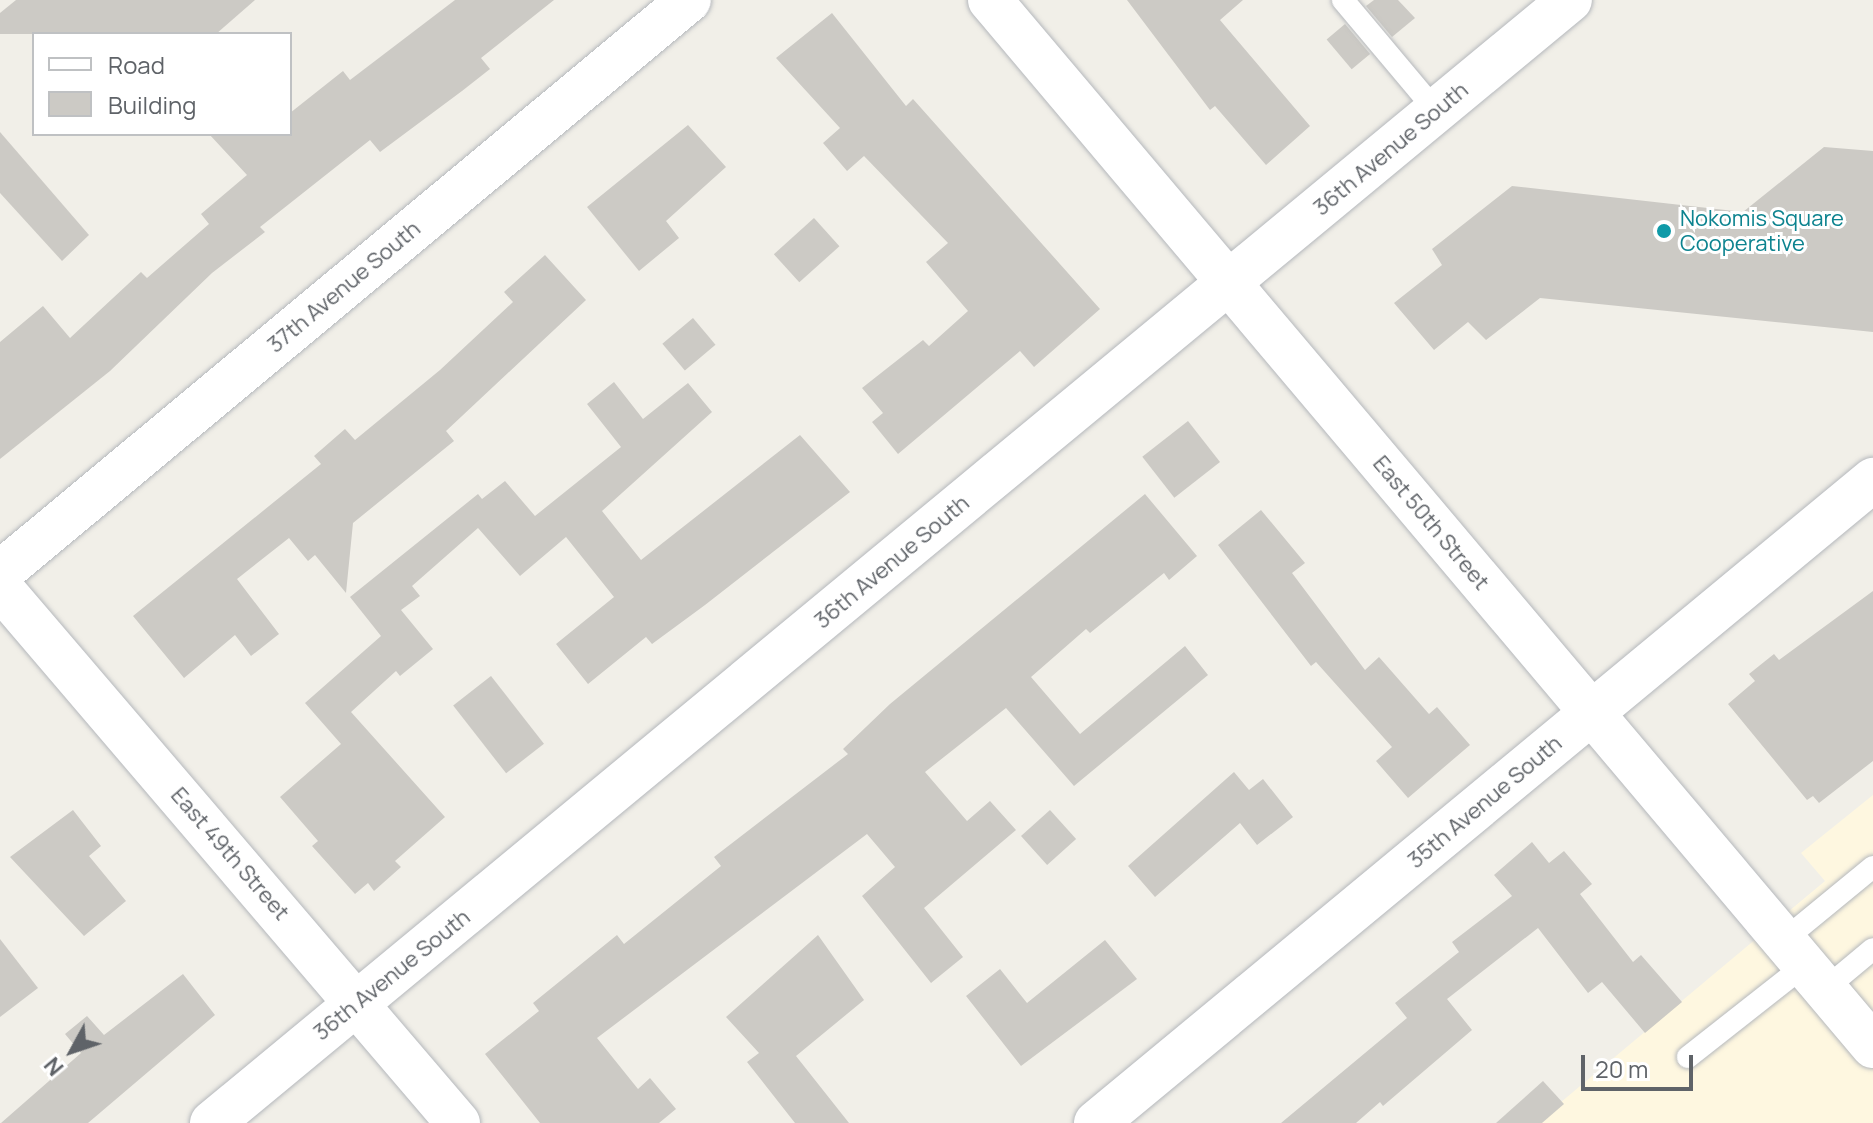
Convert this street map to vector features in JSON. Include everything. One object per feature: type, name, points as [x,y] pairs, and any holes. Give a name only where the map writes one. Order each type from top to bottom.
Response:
[{"type":"street","name":"37th Avenue South","points":[[0,573],[689,0]]},
{"type":"street","name":"East 50th Street","points":[[990,0],[1873,1046]]},
{"type":"street","name":"36th Avenue South","points":[[212,1123],[1570,0]]},
{"type":"street","name":"35th Avenue South","points":[[1096,1123],[1873,480]]},
{"type":"street","name":"East 49th Street","points":[[0,587],[458,1123]]},
{"type":"lane","points":[[1343,0],[1436,111]]},
{"type":"lane","points":[[1688,1057],[1805,964],[1873,867]]},
{"type":"lane","points":[[1805,964],[1873,949]]},
{"type":"shaded area","points":[[1873,795],[1873,1123],[1536,1123],[1825,881],[1801,853]]},
{"type":"building","points":[[16,0],[255,0],[218,32],[0,34],[0,13]]},
{"type":"building","points":[[455,0],[554,0],[481,58],[490,69],[462,91],[380,152],[370,140],[260,227],[265,232],[212,273],[110,371],[0,459],[0,342],[43,306],[70,338],[141,272],[147,278],[209,224],[201,214],[247,175],[211,136],[292,136],[292,111],[343,71],[350,80]]},
{"type":"building","points":[[1127,0],[1243,0],[1220,20],[1310,126],[1266,165],[1215,106],[1210,110]]},
{"type":"building","points":[[1374,0],[1398,0],[1415,18],[1392,37],[1366,6]]},
{"type":"building","points":[[832,13],[906,106],[913,99],[1100,309],[1034,367],[1020,351],[898,454],[872,422],[883,413],[862,388],[923,340],[929,346],[968,311],[926,262],[948,243],[864,156],[847,171],[823,143],[840,128],[776,58]]},
{"type":"building","points":[[1345,24],[1370,54],[1352,69],[1327,39]]},
{"type":"building","points":[[688,125],[726,167],[666,221],[679,238],[639,271],[587,207]]},
{"type":"building","points":[[0,132],[89,235],[62,261],[0,193]]},
{"type":"building","name":"Nokomis Square Cooperative","points":[[1824,147],[1873,151],[1873,332],[1540,298],[1486,340],[1468,322],[1434,350],[1394,303],[1442,265],[1432,249],[1512,186],[1743,212]]},
{"type":"building","points":[[814,218],[839,246],[799,282],[774,254]]},
{"type":"building","points":[[545,255],[586,300],[446,431],[454,441],[353,523],[346,593],[315,555],[308,561],[289,538],[237,579],[279,634],[251,656],[235,635],[184,678],[133,616],[321,464],[314,456],[345,429],[355,440],[440,370],[513,302],[504,292]]},
{"type":"building","points":[[693,318],[715,345],[685,371],[662,344]]},
{"type":"building","points":[[614,382],[643,419],[688,383],[712,412],[602,511],[641,560],[800,435],[850,492],[652,644],[646,637],[588,684],[556,644],[614,597],[566,537],[520,576],[478,528],[412,586],[420,596],[401,610],[433,649],[400,676],[396,671],[351,712],[445,817],[395,861],[401,867],[374,891],[368,883],[355,894],[312,846],[318,841],[280,797],[341,744],[305,703],[381,636],[350,597],[478,494],[482,499],[505,481],[535,516],[621,447],[587,404]]},
{"type":"building","points":[[1188,421],[1220,462],[1174,498],[1142,457]]},
{"type":"building","points":[[1145,494],[1197,556],[1169,580],[1164,573],[1090,633],[1086,629],[1031,677],[1080,734],[1185,646],[1208,675],[1074,786],[1006,708],[925,772],[967,821],[990,801],[1016,830],[924,908],[963,957],[931,983],[862,896],[895,867],[867,834],[597,1038],[638,1089],[650,1078],[676,1109],[659,1123],[540,1123],[485,1054],[539,1011],[533,1003],[617,935],[624,944],[721,866],[714,857],[848,754],[843,749],[890,704]]},
{"type":"building","points":[[1261,510],[1305,563],[1292,573],[1365,670],[1379,657],[1429,714],[1437,707],[1470,745],[1408,798],[1376,761],[1392,747],[1316,662],[1311,666],[1218,545]]},
{"type":"building","points":[[1873,591],[1873,761],[1819,803],[1813,796],[1807,800],[1728,704],[1755,681],[1749,674],[1774,654],[1779,660]]},
{"type":"building","points":[[491,676],[544,744],[506,773],[453,706]]},
{"type":"building","points":[[1234,772],[1249,790],[1263,779],[1293,817],[1257,845],[1240,823],[1155,897],[1128,866]]},
{"type":"building","points":[[73,810],[101,846],[89,856],[126,901],[84,936],[10,857]]},
{"type":"building","points":[[1050,810],[1076,839],[1047,865],[1021,836]]},
{"type":"building","points":[[1532,842],[1549,863],[1564,851],[1592,884],[1580,894],[1633,962],[1641,955],[1682,1002],[1645,1033],[1602,982],[1588,993],[1538,928],[1447,999],[1472,1030],[1383,1106],[1380,1102],[1356,1123],[1281,1123],[1407,1018],[1395,1003],[1459,952],[1452,942],[1512,896],[1494,875]]},
{"type":"building","points":[[818,935],[864,1000],[796,1056],[849,1123],[795,1123],[747,1062],[759,1053],[726,1017]]},
{"type":"building","points":[[0,939],[38,988],[0,1017]]},
{"type":"building","points":[[1105,940],[1137,979],[1021,1066],[966,996],[1000,969],[1027,1003]]},
{"type":"building","points":[[183,974],[215,1015],[88,1123],[1,1123],[81,1053],[65,1034],[87,1016],[104,1035]]},
{"type":"building","points":[[1543,1081],[1564,1104],[1542,1123],[1496,1123]]},
{"type":"place","name":"Nokomis Square Cooperative","points":[[1664,231]]}]
